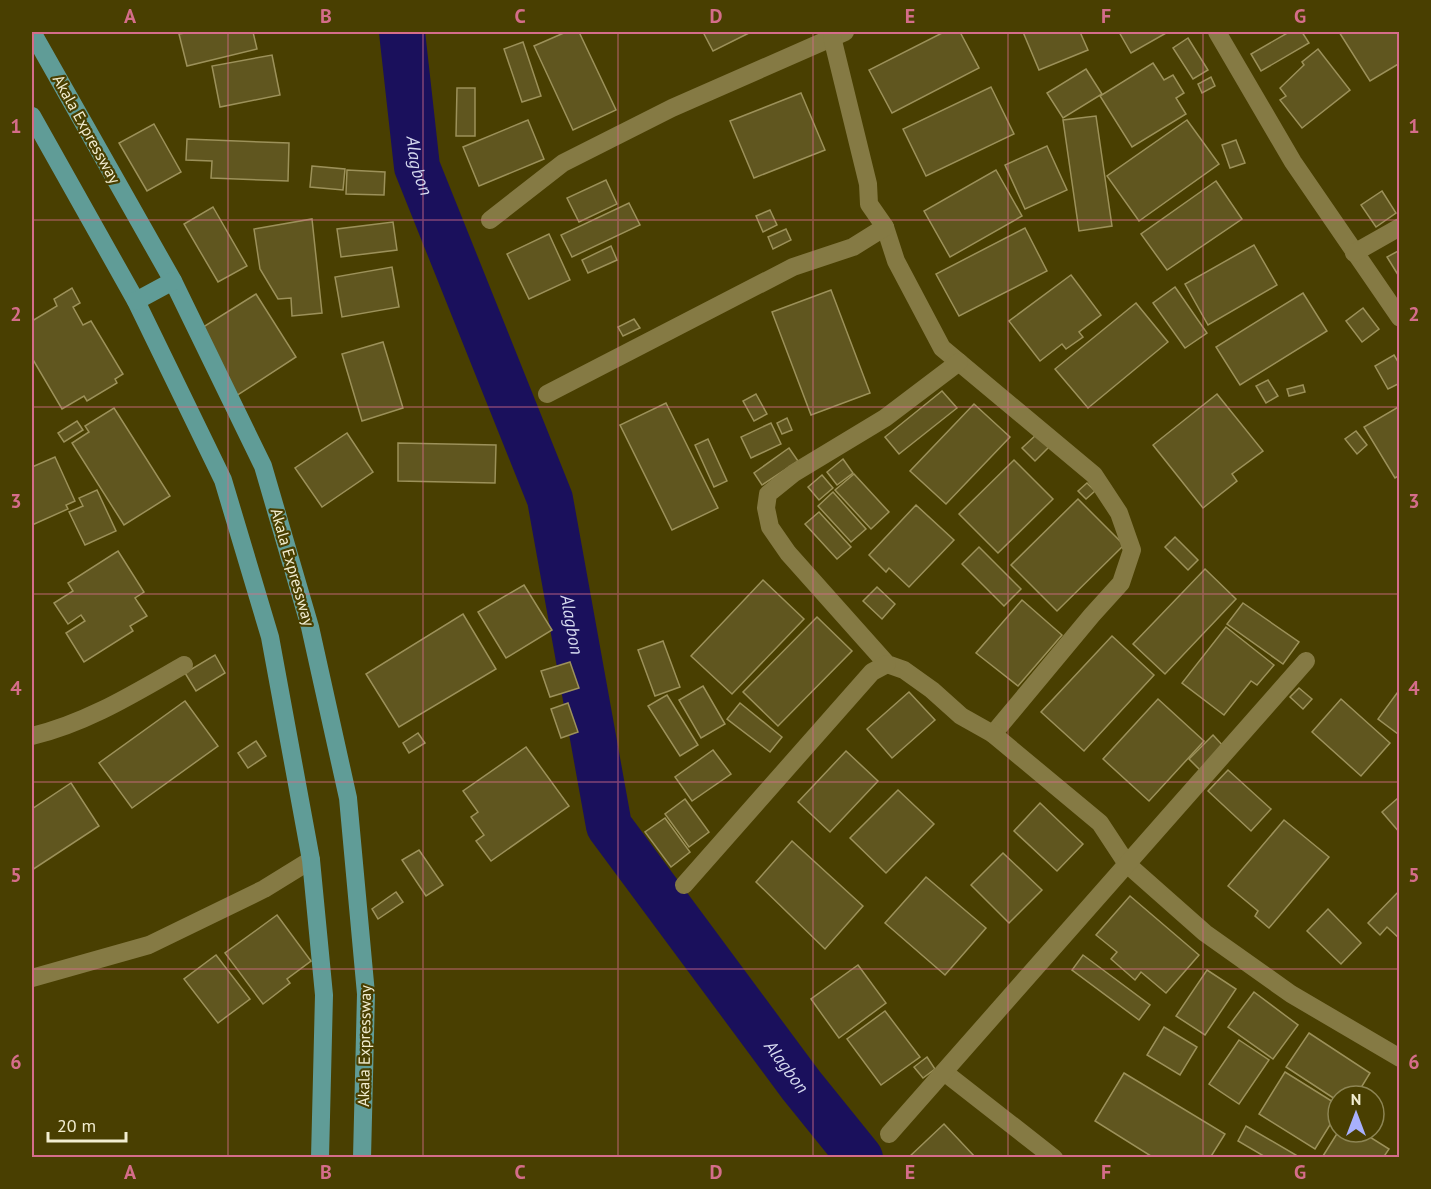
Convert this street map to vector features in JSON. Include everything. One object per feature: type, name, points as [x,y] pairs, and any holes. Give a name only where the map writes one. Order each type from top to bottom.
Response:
[{"type":"main road","name":"Akala Expressway","points":[[32,32],[173,281],[263,466],[310,627],[348,798],[366,994],[362,1158]]},
{"type":"main road","points":[[32,116],[136,302],[223,480],[270,637],[311,860],[324,995],[320,1158]]},
{"type":"main road","points":[[136,302],[173,281]]},
{"type":"street","points":[[490,220],[563,164],[672,108],[838,34],[868,184],[869,204],[885,227],[896,261],[942,348],[1094,475],[1119,513],[1132,550],[1121,583],[993,734]]},
{"type":"street","points":[[1223,34],[1293,162],[1400,318]]},
{"type":"street","points":[[547,394],[794,267],[853,247],[885,227]]},
{"type":"street","points":[[1354,253],[1400,227]]},
{"type":"street","points":[[959,362],[885,418],[794,473],[768,494],[766,508],[770,527],[788,553],[887,664],[904,670],[932,690],[961,716],[993,734],[1100,823],[1127,864],[1205,933],[1281,987],[1400,1058]]},
{"type":"street","points":[[889,1134],[1306,661]]},
{"type":"street","points":[[32,736],[51,731],[112,706],[184,664]]},
{"type":"street","points":[[684,885],[872,672],[887,664]]},
{"type":"street","points":[[32,978],[149,945],[264,889],[311,860]]},
{"type":"street","points":[[944,1072],[1054,1158]]},
{"type":"building","points":[[253,32],[257,49],[187,66],[179,34]]},
{"type":"building","points":[[566,32],[579,32],[616,110],[573,130],[534,46]]},
{"type":"building","points":[[703,32],[751,32],[713,51]]},
{"type":"building","points":[[944,32],[960,32],[979,68],[892,113],[869,70]]},
{"type":"building","points":[[1023,32],[1080,32],[1088,50],[1039,70]]},
{"type":"building","points":[[1119,32],[1168,32],[1131,53]]},
{"type":"building","points":[[1289,32],[1302,32],[1309,43],[1261,71],[1251,54]]},
{"type":"building","points":[[1339,32],[1400,32],[1400,63],[1370,81]]},
{"type":"building","points":[[1188,38],[1208,70],[1193,79],[1173,48]]},
{"type":"building","points":[[523,42],[541,96],[522,102],[504,49]]},
{"type":"building","points":[[1318,49],[1350,90],[1302,128],[1280,100],[1286,96],[1280,88],[1304,65],[1302,62]]},
{"type":"building","points":[[272,55],[280,95],[220,107],[212,66]]},
{"type":"building","points":[[1153,63],[1164,80],[1173,75],[1184,93],[1176,98],[1186,114],[1132,147],[1100,96]]},
{"type":"building","points":[[1086,69],[1102,94],[1063,118],[1047,93]]},
{"type":"building","points":[[1211,77],[1215,86],[1202,93],[1198,84]]},
{"type":"building","points":[[991,87],[1014,134],[926,176],[903,129]]},
{"type":"building","points":[[457,88],[475,88],[475,136],[456,136]]},
{"type":"building","points":[[801,93],[825,150],[754,178],[730,121]]},
{"type":"building","points":[[1096,116],[1112,226],[1079,231],[1063,120]]},
{"type":"building","points":[[528,120],[544,159],[479,186],[463,147]]},
{"type":"building","points":[[1187,120],[1219,164],[1139,221],[1107,176]]},
{"type":"building","points":[[154,124],[181,172],[147,191],[119,143]]},
{"type":"building","points":[[187,139],[289,143],[288,181],[211,178],[212,161],[186,160]]},
{"type":"building","points":[[1236,140],[1245,163],[1230,168],[1222,145]]},
{"type":"building","points":[[1047,146],[1067,190],[1025,209],[1005,165]]},
{"type":"building","points":[[312,166],[345,169],[343,190],[310,187]]},
{"type":"building","points":[[347,170],[385,172],[384,195],[346,194]]},
{"type":"building","points":[[996,170],[1022,216],[950,257],[924,211]]},
{"type":"building","points":[[606,180],[617,204],[579,222],[567,198]]},
{"type":"building","points":[[1216,181],[1242,219],[1167,270],[1141,234]]},
{"type":"building","points":[[1382,191],[1396,213],[1376,227],[1361,205]]},
{"type":"building","points":[[629,203],[640,225],[572,257],[561,235]]},
{"type":"building","points":[[213,207],[247,266],[218,282],[184,224]]},
{"type":"building","points":[[770,210],[777,225],[763,232],[756,216]]},
{"type":"building","points":[[312,219],[322,313],[292,316],[291,298],[278,299],[260,269],[254,229]]},
{"type":"building","points":[[393,222],[397,250],[341,257],[337,229]]},
{"type":"building","points":[[1025,228],[1047,271],[959,316],[936,274]]},
{"type":"building","points":[[786,229],[791,240],[773,249],[768,237]]},
{"type":"building","points":[[549,234],[570,280],[529,299],[507,254]]},
{"type":"building","points":[[1254,245],[1277,285],[1208,325],[1185,284]]},
{"type":"building","points":[[611,246],[617,260],[588,273],[582,260]]},
{"type":"building","points":[[1400,250],[1400,278],[1387,257]]},
{"type":"building","points":[[392,267],[399,307],[342,317],[335,277]]},
{"type":"building","points":[[1071,275],[1101,315],[1079,332],[1083,337],[1066,349],[1062,344],[1040,361],[1009,321]]},
{"type":"building","points":[[1175,287],[1207,333],[1185,348],[1153,303]]},
{"type":"building","points":[[72,288],[80,303],[73,307],[83,325],[91,321],[123,374],[115,379],[117,383],[87,401],[84,396],[62,409],[32,358],[32,321],[57,306],[54,299]]},
{"type":"building","points":[[831,290],[870,393],[811,415],[772,312]]},
{"type":"building","points":[[1303,293],[1327,331],[1240,385],[1216,347]]},
{"type":"building","points":[[256,294],[296,357],[233,398],[200,329]]},
{"type":"building","points":[[1136,303],[1168,342],[1088,408],[1055,369]]},
{"type":"building","points":[[1363,308],[1379,329],[1362,342],[1346,321]]},
{"type":"building","points":[[634,319],[640,328],[623,336],[618,327]]},
{"type":"building","points":[[383,342],[403,408],[362,421],[342,354]]},
{"type":"building","points":[[1394,355],[1400,365],[1400,383],[1388,389],[1375,366]]},
{"type":"building","points":[[1268,380],[1278,396],[1266,403],[1256,386]]},
{"type":"building","points":[[1303,385],[1305,392],[1289,396],[1287,389]]},
{"type":"building","points":[[942,391],[957,408],[899,454],[885,437]]},
{"type":"building","points":[[756,394],[767,414],[754,421],[743,401]]},
{"type":"building","points":[[1217,394],[1263,451],[1232,474],[1237,481],[1203,508],[1153,445]]},
{"type":"building","points":[[666,403],[718,508],[672,530],[620,425]]},
{"type":"building","points":[[974,404],[1010,437],[946,504],[910,471]]},
{"type":"building","points":[[1400,406],[1400,475],[1395,478],[1364,427]]},
{"type":"building","points":[[114,408],[170,496],[124,525],[72,443],[89,432],[85,426]]},
{"type":"building","points":[[787,418],[792,430],[782,434],[777,423]]},
{"type":"building","points":[[77,421],[83,430],[64,442],[58,433]]},
{"type":"building","points":[[771,423],[781,444],[751,458],[741,437]]},
{"type":"building","points":[[1356,431],[1367,445],[1357,454],[1345,439]]},
{"type":"building","points":[[347,433],[373,472],[322,507],[295,468]]},
{"type":"building","points":[[1037,434],[1049,447],[1035,461],[1022,448]]},
{"type":"building","points":[[708,439],[727,481],[714,487],[695,445]]},
{"type":"building","points":[[398,443],[496,445],[495,483],[398,481]]},
{"type":"building","points":[[789,448],[798,461],[762,485],[754,473]]},
{"type":"building","points":[[55,457],[75,501],[66,505],[68,509],[32,525],[32,467]]},
{"type":"building","points":[[843,459],[853,473],[837,485],[827,472]]},
{"type":"building","points":[[1014,460],[1053,499],[998,553],[959,514]]},
{"type":"building","points":[[854,474],[889,512],[871,529],[835,490]]},
{"type":"building","points":[[822,475],[833,488],[819,500],[808,487]]},
{"type":"building","points":[[1087,483],[1095,491],[1086,499],[1078,491]]},
{"type":"building","points":[[97,490],[116,531],[85,545],[69,512],[83,506],[79,498]]},
{"type":"building","points":[[833,492],[866,529],[851,542],[818,506]]},
{"type":"building","points":[[1078,499],[1124,545],[1057,611],[1011,565]]},
{"type":"building","points":[[916,505],[954,540],[909,587],[889,568],[886,572],[869,555]]},
{"type":"building","points":[[819,512],[851,547],[837,559],[805,524]]},
{"type":"building","points":[[1175,537],[1198,560],[1188,570],[1165,547]]},
{"type":"building","points":[[979,547],[1021,589],[1004,606],[962,564]]},
{"type":"building","points":[[118,551],[144,592],[135,598],[147,616],[130,626],[133,631],[84,662],[66,633],[85,621],[81,615],[68,624],[54,603],[73,591],[68,583]]},
{"type":"building","points":[[1205,569],[1236,599],[1165,674],[1133,644]]},
{"type":"building","points":[[763,580],[804,619],[732,694],[691,656]]},
{"type":"building","points":[[524,585],[552,630],[506,658],[478,612]]},
{"type":"building","points":[[877,587],[895,604],[882,619],[863,601]]},
{"type":"building","points":[[1022,600],[1062,635],[1018,686],[976,653]]},
{"type":"building","points":[[1243,603],[1299,642],[1283,664],[1227,624]]},
{"type":"building","points":[[463,614],[496,669],[399,727],[366,674]]},
{"type":"building","points":[[817,617],[852,651],[778,726],[743,692]]},
{"type":"building","points":[[1226,627],[1274,665],[1257,685],[1251,681],[1224,715],[1182,683]]},
{"type":"building","points":[[1112,636],[1154,675],[1084,751],[1041,712]]},
{"type":"building","points":[[663,641],[680,687],[655,696],[638,650]]},
{"type":"building","points":[[215,655],[225,673],[196,691],[185,673]]},
{"type":"building","points":[[570,662],[579,688],[550,697],[541,671]]},
{"type":"building","points":[[703,686],[725,724],[701,738],[679,700]]},
{"type":"building","points":[[1299,688],[1312,699],[1303,709],[1290,697]]},
{"type":"building","points":[[1400,689],[1400,731],[1398,734],[1378,719]]},
{"type":"building","points":[[909,692],[935,720],[892,758],[867,729]]},
{"type":"building","points":[[667,695],[698,745],[680,756],[648,706]]},
{"type":"building","points":[[1158,699],[1204,741],[1149,801],[1103,759]]},
{"type":"building","points":[[1341,699],[1390,743],[1361,776],[1312,732]]},
{"type":"building","points":[[185,701],[218,746],[132,808],[99,763]]},
{"type":"building","points":[[568,703],[578,732],[561,738],[551,709]]},
{"type":"building","points":[[740,703],[782,737],[770,752],[727,719]]},
{"type":"building","points":[[418,733],[425,743],[409,753],[403,743]]},
{"type":"building","points":[[1213,735],[1224,747],[1200,770],[1189,759]]},
{"type":"building","points":[[256,741],[266,756],[248,768],[238,753]]},
{"type":"building","points":[[526,747],[569,806],[491,861],[476,841],[484,835],[471,817],[478,812],[463,791]]},
{"type":"building","points":[[713,750],[731,774],[692,801],[675,777]]},
{"type":"building","points":[[846,751],[878,781],[830,832],[798,802]]},
{"type":"building","points":[[1228,770],[1271,809],[1251,831],[1208,791]]},
{"type":"building","points":[[71,783],[99,826],[32,870],[32,809]]},
{"type":"building","points":[[898,790],[934,824],[886,873],[850,838]]},
{"type":"building","points":[[1398,798],[1400,800],[1400,833],[1382,812]]},
{"type":"building","points":[[685,799],[709,832],[689,847],[665,814]]},
{"type":"building","points":[[1040,803],[1083,844],[1057,871],[1014,831]]},
{"type":"building","points":[[665,818],[690,852],[671,867],[645,832]]},
{"type":"building","points":[[1284,820],[1329,857],[1269,928],[1255,916],[1258,911],[1228,886]]},
{"type":"building","points":[[792,841],[863,906],[825,949],[756,882]]},
{"type":"building","points":[[419,850],[443,885],[426,896],[402,860]]},
{"type":"building","points":[[1003,853],[1042,890],[1009,923],[971,885]]},
{"type":"building","points":[[926,877],[986,928],[945,975],[885,923]]},
{"type":"building","points":[[1400,890],[1400,939],[1387,927],[1380,935],[1368,923]]},
{"type":"building","points":[[396,892],[403,902],[378,919],[372,909]]},
{"type":"building","points":[[1130,896],[1199,955],[1166,993],[1141,972],[1135,980],[1111,959],[1117,952],[1096,935]]},
{"type":"building","points":[[1328,909],[1361,943],[1341,964],[1307,931]]},
{"type":"building","points":[[277,915],[311,961],[287,979],[290,983],[263,1004],[225,953]]},
{"type":"building","points":[[216,955],[250,999],[218,1023],[184,979]]},
{"type":"building","points":[[1083,955],[1150,1005],[1139,1020],[1072,970]]},
{"type":"building","points":[[858,965],[886,1003],[839,1038],[811,999]]},
{"type":"building","points":[[1207,970],[1236,989],[1205,1035],[1176,1016]]},
{"type":"building","points":[[1254,992],[1298,1025],[1273,1059],[1228,1027]]},
{"type":"building","points":[[885,1011],[920,1057],[881,1085],[847,1039]]},
{"type":"building","points":[[1164,1027],[1197,1047],[1180,1075],[1147,1055]]},
{"type":"building","points":[[1309,1033],[1370,1073],[1363,1084],[1326,1084],[1326,1093],[1286,1067]]},
{"type":"building","points":[[1239,1040],[1269,1060],[1239,1104],[1209,1084]]},
{"type":"building","points":[[927,1057],[935,1069],[923,1078],[914,1067]]},
{"type":"building","points":[[1285,1072],[1326,1098],[1326,1131],[1315,1149],[1259,1114]]},
{"type":"building","points":[[1124,1073],[1225,1134],[1210,1158],[1154,1158],[1095,1121]]},
{"type":"building","points":[[944,1124],[976,1158],[908,1158]]},
{"type":"building","points":[[1246,1126],[1301,1158],[1267,1158],[1238,1141]]},
{"type":"building","points":[[1330,1144],[1381,1144],[1389,1149],[1383,1158],[1325,1158],[1323,1156]]},
{"type":"waterway","name":"Alagbon","points":[[402,32],[417,167],[550,499],[609,826],[801,1085],[860,1158]]}]
